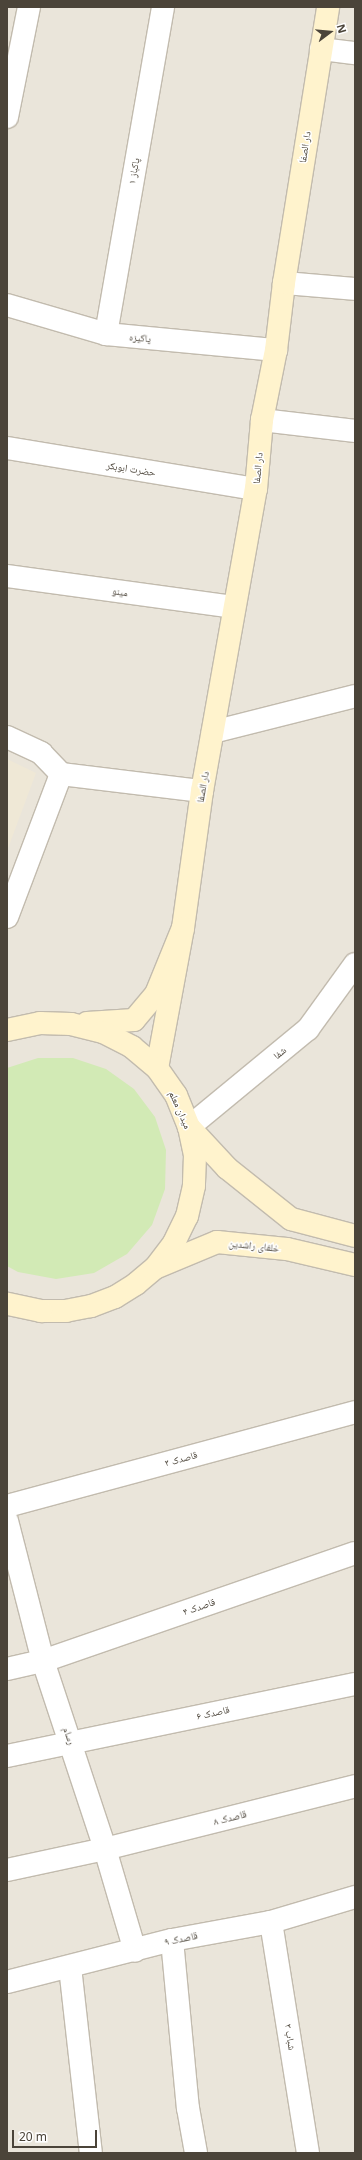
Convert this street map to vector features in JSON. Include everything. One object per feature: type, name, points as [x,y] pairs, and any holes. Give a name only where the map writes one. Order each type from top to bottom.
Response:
[{"type":"main road","name":"دار الصفا","points":[[182,928],[202,792],[233,607],[256,490],[262,420],[276,350],[284,283],[328,7]]},
{"type":"main road","points":[[71,1024],[134,1020],[156,994],[182,928]]},
{"type":"main road","points":[[157,1068],[182,928]]},
{"type":"main road","name":"میدان معلم","points":[[7,1030],[40,1023],[71,1024],[103,1032],[118,1039],[157,1068],[176,1095],[189,1127],[195,1155],[194,1186],[189,1208],[174,1243],[156,1267],[136,1284],[115,1297],[91,1306],[66,1311],[41,1311],[7,1304]]},
{"type":"main road","points":[[189,1127],[227,1168],[291,1219],[355,1236]]},
{"type":"main road","name":"خلفای راشدین","points":[[156,1267],[217,1242],[287,1249],[355,1265]]},
{"type":"street","points":[[7,117],[29,7]]},
{"type":"street","name":"پاکباز ۱","points":[[106,334],[163,7]]},
{"type":"street","points":[[321,49],[355,53]]},
{"type":"street","points":[[284,283],[355,289]]},
{"type":"street","name":"پاکیزه","points":[[7,305],[106,334],[276,350]]},
{"type":"street","points":[[262,420],[355,432]]},
{"type":"street","name":"حضرت ابوبکر","points":[[7,448],[256,490]]},
{"type":"street","name":"مینو","points":[[7,576],[233,607]]},
{"type":"street","points":[[213,732],[355,696]]},
{"type":"street","points":[[7,737],[41,753],[61,774],[202,792]]},
{"type":"street","points":[[7,917],[61,774]]},
{"type":"street","name":"شفا","points":[[189,1127],[308,1029],[355,964]]},
{"type":"street","name":"قاصدک ۲","points":[[7,1506],[355,1412]]},
{"type":"street","name":"رسام","points":[[7,1521],[43,1660],[105,1849],[134,1951]]},
{"type":"street","name":"قاصدک ۴","points":[[7,1669],[43,1660],[355,1553]]},
{"type":"street","name":"قاصدک ۶","points":[[7,1756],[355,1684]]},
{"type":"street","name":"قاصدک ۸","points":[[7,1870],[105,1849],[355,1786]]},
{"type":"street","name":"قاصدک ۹","points":[[7,1982],[134,1951],[172,1940],[272,1922],[355,1897]]},
{"type":"street","name":"شباب ۲","points":[[272,1922],[308,2153]]},
{"type":"street","points":[[172,1940],[188,2108],[196,2153]]},
{"type":"street","points":[[70,1967],[91,2153]]},
{"type":"shaded area","points":[[7,7],[355,7],[355,2153],[7,2153]]},
{"type":"shaded area","points":[[7,759],[36,773],[7,851]]},
{"type":"green space","points":[[38,1058],[73,1058],[106,1069],[134,1089],[155,1117],[166,1150],[165,1189],[152,1225],[127,1254],[94,1273],[56,1279],[18,1272],[7,1266],[7,1068]]}]
